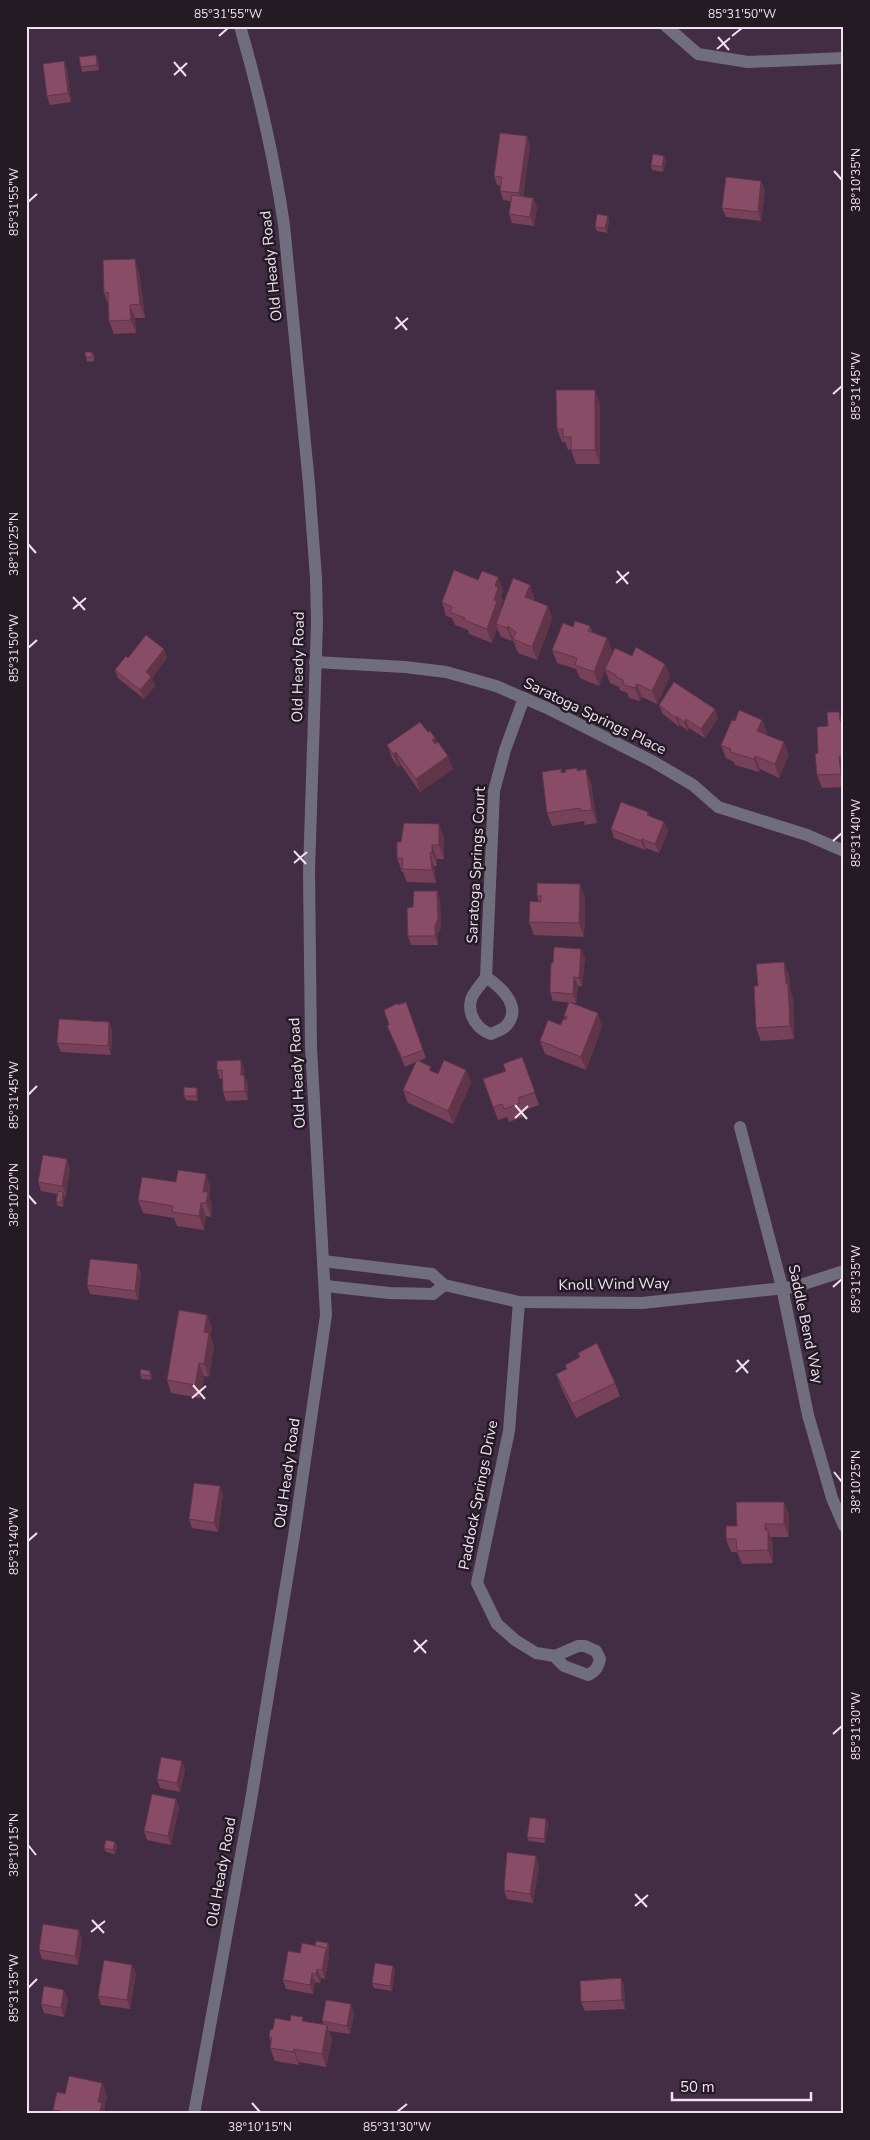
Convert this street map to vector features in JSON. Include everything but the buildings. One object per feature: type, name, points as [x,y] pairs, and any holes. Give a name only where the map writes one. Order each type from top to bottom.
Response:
[{"type":"street","name":"Old Heady Road","points":[[194,2114],[251,1800],[294,1536],[326,1315],[326,1286],[311,1047],[309,871],[316,578],[310,494],[284,225],[261,102],[240,26]]},
{"type":"street","points":[[666,26],[698,54],[748,62],[844,58]]},
{"type":"street","name":"Saratoga Springs Place","points":[[315,662],[405,667],[446,672],[496,686],[652,761],[693,785],[718,806],[807,835],[844,851]]},
{"type":"street","name":"Saratoga Springs Court","points":[[486,977],[494,791],[505,750],[524,698]]},
{"type":"street","name":"Saddle Bend Way","points":[[740,1126],[782,1287],[808,1415],[832,1498],[844,1526]]},
{"type":"street","name":"Knoll Wind Way","points":[[323,1261],[432,1274],[444,1285],[519,1302],[642,1303],[794,1287],[844,1271]]},
{"type":"street","points":[[326,1286],[389,1293],[433,1294],[444,1285]]},
{"type":"street","name":"Paddock Springs Drive","points":[[519,1302],[509,1431],[478,1582],[497,1624],[515,1640],[536,1653],[554,1656]]}]
